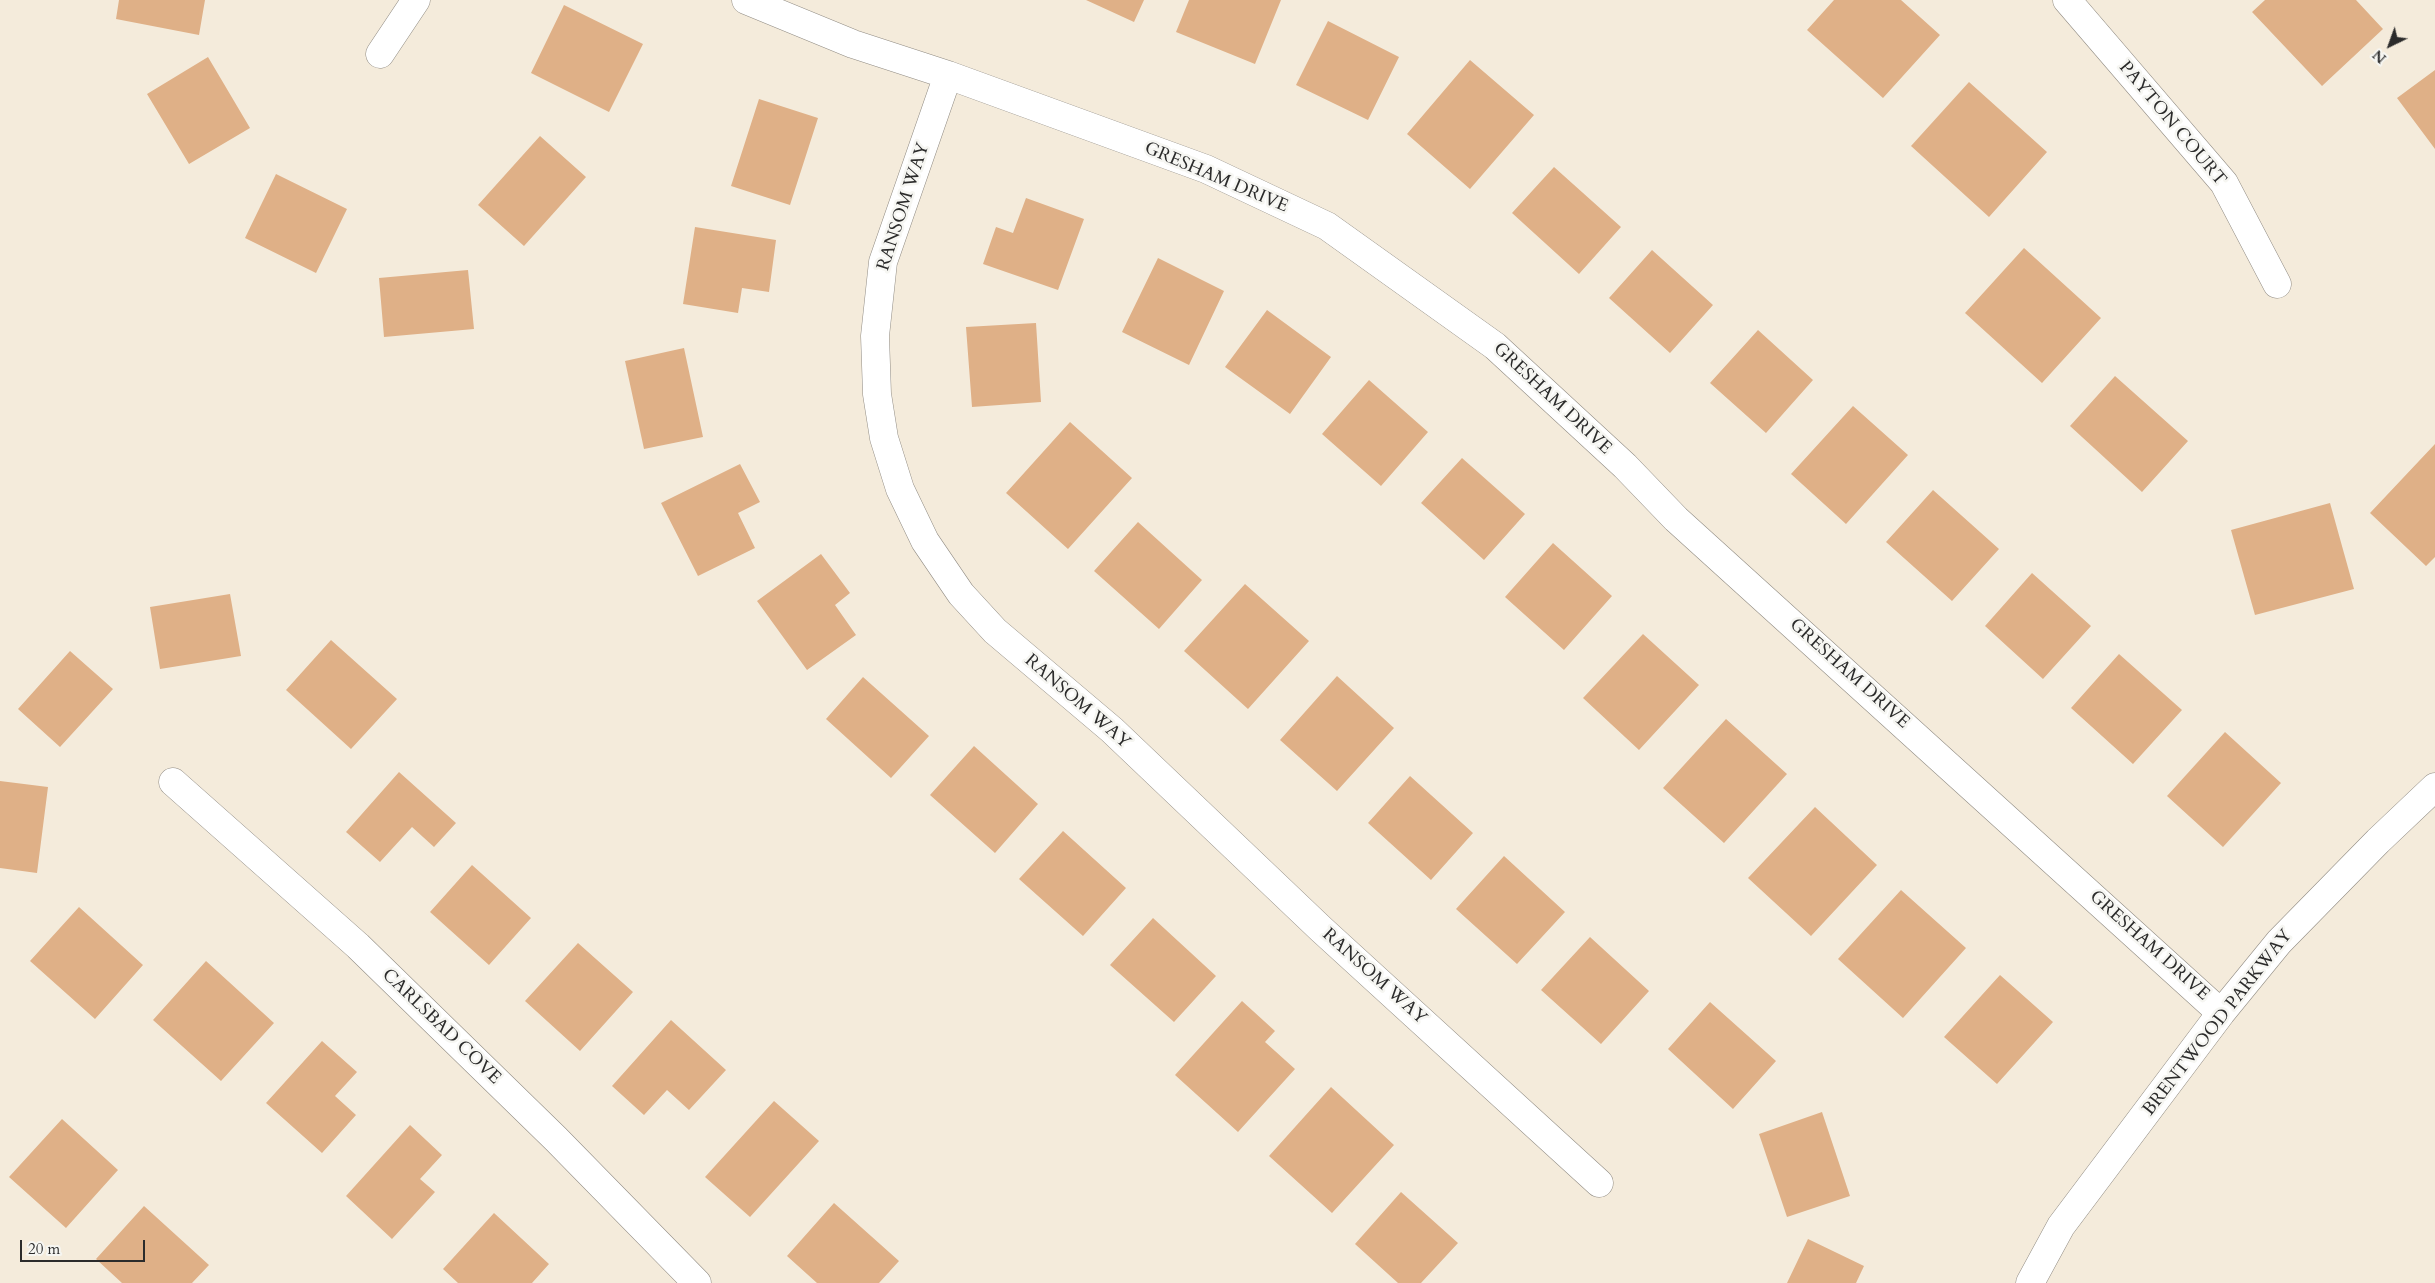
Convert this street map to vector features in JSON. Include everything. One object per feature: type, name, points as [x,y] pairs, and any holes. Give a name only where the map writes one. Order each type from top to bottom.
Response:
[{"type":"street","points":[[380,54],[416,0]]},
{"type":"street","name":"GRESHAM DRIVE","points":[[746,0],[853,44],[948,75],[1206,169],[1327,226],[1495,346],[1625,466],[1676,519],[2221,1013]]},
{"type":"street","name":"PAYTON COURT","points":[[2067,0],[2224,183],[2277,284]]},
{"type":"street","name":"RANSOM WAY","points":[[948,75],[883,262],[875,336],[877,394],[884,438],[900,489],[925,541],[961,594],[995,631],[1112,730],[1321,929],[1599,1183]]},
{"type":"street","name":"CARLSBAD COVE","points":[[173,782],[358,946],[556,1139],[697,1283]]},
{"type":"street","name":"BRENTWOOD PARKWAY","points":[[2030,1283],[2061,1226],[2221,1013],[2279,942],[2378,841],[2435,787]]},
{"type":"building","points":[[119,0],[205,0],[199,35],[116,19]]},
{"type":"building","points":[[1086,0],[1144,0],[1134,22]]},
{"type":"building","points":[[1189,0],[1281,0],[1255,64],[1176,32]]},
{"type":"building","points":[[1834,0],[1901,0],[1940,35],[1883,98],[1807,30]]},
{"type":"building","points":[[2265,0],[2356,0],[2383,29],[2322,86],[2252,12]]},
{"type":"building","points":[[564,5],[643,44],[609,112],[531,73]]},
{"type":"building","points":[[1328,21],[1399,57],[1368,120],[1296,85]]},
{"type":"building","points":[[208,57],[250,128],[189,164],[147,94]]},
{"type":"building","points":[[1470,60],[1534,115],[1470,189],[1407,134]]},
{"type":"building","points":[[2435,70],[2435,149],[2397,98]]},
{"type":"building","points":[[1969,82],[2047,152],[1989,217],[1911,146]]},
{"type":"building","points":[[759,99],[818,118],[790,205],[731,186]]},
{"type":"building","points":[[540,136],[586,177],[524,246],[478,205]]},
{"type":"building","points":[[1554,167],[1621,227],[1579,274],[1512,213]]},
{"type":"building","points":[[276,174],[347,209],[316,273],[245,238]]},
{"type":"building","points":[[1026,198],[1084,219],[1058,290],[983,264],[996,227],[1013,233]]},
{"type":"building","points":[[695,227],[776,240],[769,292],[742,288],[738,313],[683,304]]},
{"type":"building","points":[[2024,248],[2101,318],[2042,383],[1965,313]]},
{"type":"building","points":[[1652,250],[1713,305],[1670,353],[1609,298]]},
{"type":"building","points":[[1158,258],[1224,291],[1189,365],[1122,332]]},
{"type":"building","points":[[468,270],[474,329],[384,337],[379,278]]},
{"type":"building","points":[[1267,310],[1331,357],[1290,414],[1225,367]]},
{"type":"building","points":[[1036,323],[1041,402],[972,407],[966,327]]},
{"type":"building","points":[[1758,330],[1813,380],[1766,433],[1710,383]]},
{"type":"building","points":[[684,348],[703,437],[644,449],[625,361]]},
{"type":"building","points":[[2115,376],[2188,441],[2142,492],[2070,426]]},
{"type":"building","points":[[1369,380],[1428,432],[1381,486],[1322,434]]},
{"type":"building","points":[[1853,406],[1908,455],[1846,524],[1791,474]]},
{"type":"building","points":[[1070,422],[1132,478],[1068,549],[1006,493]]},
{"type":"building","points":[[2435,444],[2435,557],[2426,566],[2370,513]]},
{"type":"building","points":[[1462,458],[1525,514],[1484,560],[1421,503]]},
{"type":"building","points":[[740,464],[760,502],[738,513],[755,548],[698,576],[661,503]]},
{"type":"building","points":[[1933,490],[1999,549],[1952,601],[1886,542]]},
{"type":"building","points":[[2330,503],[2354,589],[2255,615],[2231,530]]},
{"type":"building","points":[[1138,522],[1202,580],[1159,629],[1094,571]]},
{"type":"building","points":[[1553,543],[1612,596],[1564,650],[1505,597]]},
{"type":"building","points":[[821,554],[850,593],[835,605],[856,635],[807,670],[757,601]]},
{"type":"building","points":[[2032,573],[2091,626],[2043,679],[1985,626]]},
{"type":"building","points":[[1245,584],[1309,641],[1248,709],[1184,651]]},
{"type":"building","points":[[230,594],[241,656],[160,669],[150,607]]},
{"type":"building","points":[[1643,634],[1699,685],[1639,750],[1583,698]]},
{"type":"building","points":[[331,640],[397,699],[351,749],[286,690]]},
{"type":"building","points":[[70,651],[113,689],[60,747],[18,709]]},
{"type":"building","points":[[2119,654],[2182,710],[2133,764],[2071,708]]},
{"type":"building","points":[[1337,676],[1394,728],[1337,791],[1280,740]]},
{"type":"building","points":[[863,677],[929,736],[891,778],[826,719]]},
{"type":"building","points":[[1726,719],[1787,774],[1724,843],[1663,788]]},
{"type":"building","points":[[2225,732],[2281,783],[2223,847],[2167,796]]},
{"type":"building","points":[[974,746],[1038,804],[995,853],[930,795]]},
{"type":"building","points":[[399,772],[456,823],[434,847],[412,827],[380,862],[346,832]]},
{"type":"building","points":[[1410,776],[1473,833],[1431,880],[1368,823]]},
{"type":"building","points":[[0,781],[48,787],[37,873],[0,868]]},
{"type":"building","points":[[1815,807],[1877,865],[1811,936],[1748,878]]},
{"type":"building","points":[[1063,831],[1126,888],[1083,936],[1019,879]]},
{"type":"building","points":[[1504,856],[1565,912],[1517,964],[1456,909]]},
{"type":"building","points":[[472,865],[531,918],[489,965],[430,912]]},
{"type":"building","points":[[1901,890],[1966,948],[1903,1018],[1838,959]]},
{"type":"building","points":[[79,907],[143,965],[95,1019],[30,961]]},
{"type":"building","points":[[1153,918],[1216,976],[1174,1022],[1110,965]]},
{"type":"building","points":[[1590,937],[1649,991],[1601,1044],[1541,990]]},
{"type":"building","points":[[578,943],[633,992],[580,1051],[525,1001]]},
{"type":"building","points":[[206,961],[274,1023],[221,1081],[153,1020]]},
{"type":"building","points":[[2000,975],[2053,1022],[1997,1084],[1944,1037]]},
{"type":"building","points":[[1242,1001],[1275,1031],[1265,1042],[1295,1069],[1238,1132],[1175,1075]]},
{"type":"building","points":[[1710,1002],[1776,1061],[1733,1109],[1668,1049]]},
{"type":"building","points":[[671,1020],[726,1070],[689,1110],[667,1090],[644,1115],[612,1086]]},
{"type":"building","points":[[322,1041],[357,1072],[335,1096],[356,1115],[322,1153],[266,1103]]},
{"type":"building","points":[[1331,1087],[1394,1145],[1332,1213],[1269,1156]]},
{"type":"building","points":[[774,1101],[819,1141],[750,1217],[705,1177]]},
{"type":"building","points":[[1822,1112],[1850,1196],[1787,1217],[1759,1134]]},
{"type":"building","points":[[62,1119],[118,1170],[66,1228],[9,1177]]},
{"type":"building","points":[[410,1125],[442,1155],[420,1179],[435,1192],[392,1239],[346,1196]]},
{"type":"building","points":[[1401,1192],[1458,1243],[1421,1283],[1398,1283],[1355,1244]]},
{"type":"building","points":[[834,1203],[899,1261],[879,1283],[817,1283],[787,1256]]},
{"type":"building","points":[[144,1206],[209,1265],[192,1283],[122,1283],[96,1259]]},
{"type":"building","points":[[494,1213],[549,1264],[532,1283],[458,1283],[443,1269]]},
{"type":"building","points":[[1808,1239],[1864,1266],[1856,1283],[1787,1283]]}]
